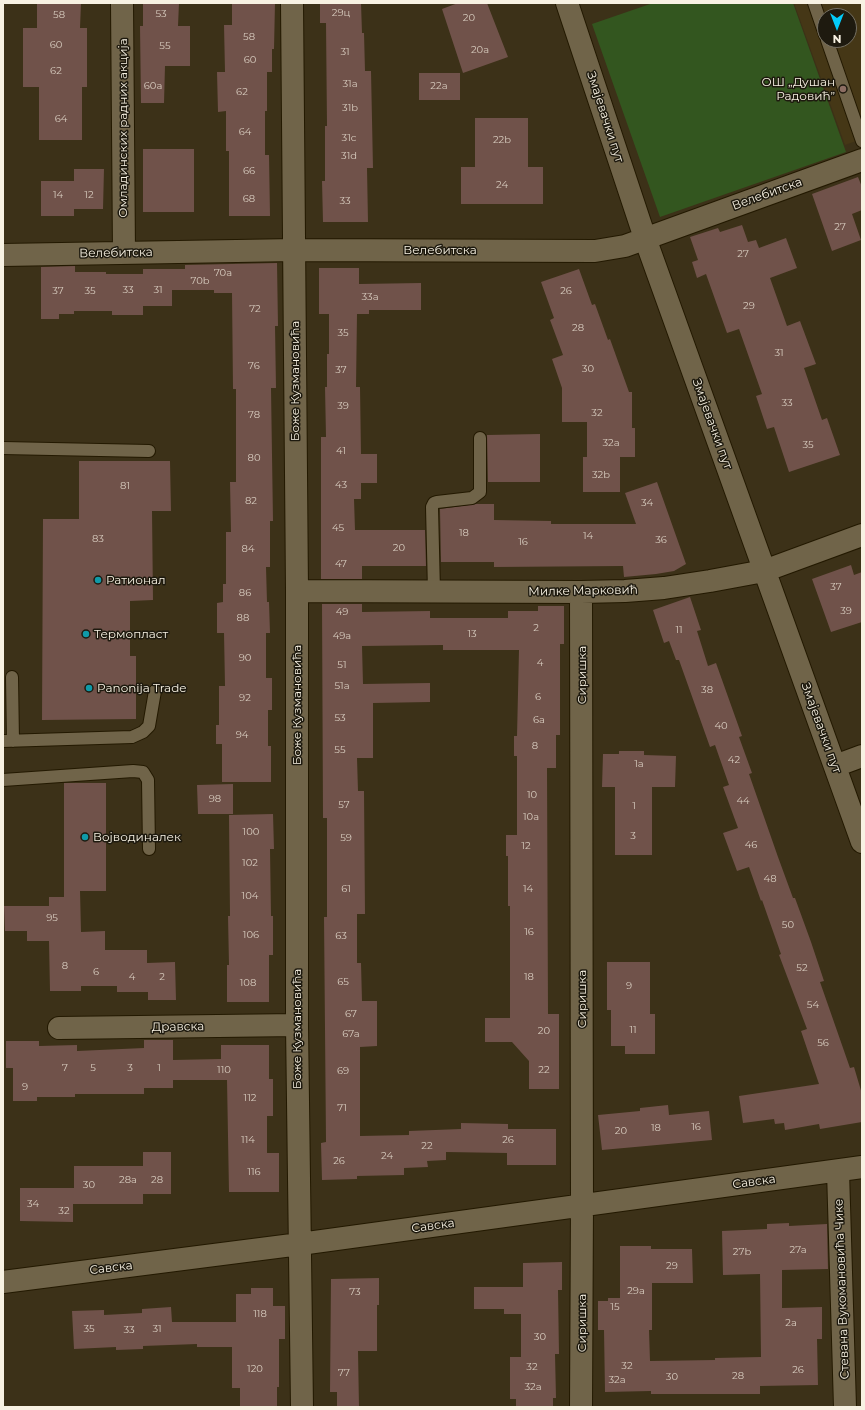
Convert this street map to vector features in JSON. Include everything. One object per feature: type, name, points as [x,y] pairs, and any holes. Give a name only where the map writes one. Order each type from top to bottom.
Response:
[{"type":"street","name":"Омладинских радних акција","points":[[122,3],[124,252]]},
{"type":"street","name":"Боже Кузмановића","points":[[292,3],[297,591],[297,1025],[302,1407]]},
{"type":"street","name":"Змајевачки пут","points":[[567,3],[646,238],[862,842]]},
{"type":"street","name":"Велебитска","points":[[3,255],[295,250],[595,251],[625,246],[862,160]]},
{"type":"street","name":"Милке Марковић","points":[[297,591],[582,592],[664,588],[764,571],[862,535]]},
{"type":"street","name":"Сиришка","points":[[581,1407],[582,592]]},
{"type":"street","points":[[835,766],[862,756]]},
{"type":"street","name":"Дравска","points":[[58,1028],[297,1025]]},
{"type":"street","name":"Савска","points":[[3,1282],[300,1244],[862,1167]]},
{"type":"street","name":"Стевана Вукомановића Чике","points":[[838,1171],[845,1407]]},
{"type":"lane","points":[[830,48],[862,141]]},
{"type":"lane","points":[[434,592],[432,507],[434,503],[437,502],[472,498],[480,492],[480,438]]},
{"type":"lane","points":[[3,448],[149,451]]},
{"type":"lane","points":[[12,677],[8,741],[132,736],[143,732],[149,726],[155,691]]},
{"type":"lane","points":[[3,780],[133,771],[143,772],[148,780],[149,849]]},
{"type":"shaded area","name":"ОШ „Душан Радовић”","points":[[794,3],[862,3],[862,139],[845,145]]},
{"type":"green space","points":[[653,3],[793,3],[846,152],[660,217],[592,24]]},
{"type":"building","points":[[37,3],[81,3],[80,28],[87,28],[87,87],[82,87],[82,140],[39,140],[39,87],[23,87],[23,28],[37,28]]},
{"type":"building","points":[[143,3],[179,3],[178,26],[190,26],[190,66],[165,66],[164,103],[141,103],[140,26],[143,26]]},
{"type":"building","points":[[232,3],[275,3],[272,72],[267,72],[267,111],[265,111],[265,155],[269,155],[270,216],[229,216],[229,151],[226,151],[226,111],[218,112],[217,72],[225,72],[224,25],[232,25]]},
{"type":"building","points":[[320,3],[361,3],[362,33],[364,33],[365,71],[371,71],[373,168],[367,168],[368,222],[323,222],[322,181],[325,181],[325,126],[327,126],[326,23],[320,23]]},
{"type":"building","points":[[458,3],[487,3],[508,57],[463,73],[442,9]]},
{"type":"building","points":[[419,73],[460,73],[460,100],[419,100]]},
{"type":"building","points":[[475,118],[528,118],[528,167],[543,167],[543,204],[461,204],[461,167],[475,167]]},
{"type":"building","points":[[143,149],[194,149],[194,212],[143,212]]},
{"type":"building","points":[[74,169],[104,169],[103,209],[74,209],[74,216],[41,216],[41,181],[74,181]]},
{"type":"building","points":[[858,177],[862,187],[862,210],[852,214],[861,240],[832,251],[812,194]]},
{"type":"building","points":[[742,225],[748,242],[756,240],[759,248],[786,238],[797,268],[770,278],[787,326],[800,321],[816,364],[804,368],[822,420],[827,418],[840,455],[789,472],[774,427],[767,429],[756,396],[762,394],[739,329],[727,333],[706,274],[697,278],[692,262],[698,260],[690,237],[718,228],[720,232]]},
{"type":"building","points":[[277,263],[278,326],[275,326],[276,388],[271,388],[273,521],[270,521],[270,567],[266,567],[270,633],[266,633],[266,678],[272,678],[272,710],[268,710],[268,746],[271,746],[271,782],[222,782],[222,744],[216,744],[216,725],[219,725],[219,686],[225,686],[224,633],[217,633],[217,603],[223,602],[223,584],[226,584],[226,532],[231,532],[230,482],[236,482],[236,389],[233,389],[232,293],[214,293],[214,290],[172,290],[172,306],[143,306],[143,315],[112,315],[112,311],[74,311],[74,314],[59,314],[59,319],[41,319],[41,267],[75,266],[75,272],[143,274],[143,269],[185,269],[185,265]]},
{"type":"building","points":[[319,268],[359,268],[359,284],[421,283],[421,310],[369,310],[369,314],[357,314],[356,387],[360,387],[361,454],[377,454],[377,483],[361,483],[361,499],[354,499],[355,530],[425,530],[426,566],[362,566],[362,579],[321,579],[321,437],[326,437],[325,387],[327,387],[327,354],[329,354],[329,314],[319,314]]},
{"type":"building","points":[[579,269],[592,305],[595,304],[608,340],[610,339],[629,392],[632,392],[632,428],[635,428],[635,457],[620,457],[620,492],[583,492],[583,457],[587,457],[587,422],[562,422],[562,388],[552,359],[563,355],[550,320],[554,318],[541,282]]},
{"type":"building","points":[[540,434],[540,482],[488,482],[487,435]]},
{"type":"building","points":[[79,461],[170,461],[171,511],[152,511],[153,600],[130,601],[130,656],[136,656],[136,719],[42,720],[43,519],[79,519]]},
{"type":"building","points":[[657,482],[686,564],[674,571],[624,577],[623,566],[494,567],[494,562],[441,562],[440,509],[476,504],[494,504],[494,520],[551,521],[551,524],[636,524],[625,493]]},
{"type":"building","points":[[851,565],[854,575],[862,572],[862,622],[831,632],[812,579]]},
{"type":"building","points":[[690,597],[701,630],[697,631],[708,666],[716,663],[742,736],[739,737],[752,773],[749,774],[824,981],[820,982],[850,1068],[854,1067],[862,1094],[862,1122],[820,1129],[819,1124],[785,1130],[784,1123],[775,1124],[774,1119],[743,1123],[739,1096],[819,1084],[801,1031],[807,1029],[779,955],[781,954],[762,900],[761,901],[749,867],[737,871],[723,833],[738,828],[723,787],[729,785],[715,745],[710,747],[679,660],[676,660],[669,641],[664,643],[653,610]]},
{"type":"building","points":[[322,604],[362,604],[362,612],[430,611],[430,618],[508,618],[508,611],[538,611],[538,606],[564,606],[564,644],[560,644],[560,735],[556,735],[556,768],[547,768],[548,1014],[559,1014],[559,1089],[529,1089],[529,1061],[512,1042],[485,1042],[485,1018],[510,1018],[510,906],[508,906],[508,856],[506,856],[506,835],[517,835],[517,756],[514,756],[514,736],[517,736],[519,650],[443,650],[443,645],[362,646],[363,684],[430,683],[430,702],[373,703],[373,758],[357,758],[358,791],[364,791],[365,914],[357,914],[357,963],[361,963],[362,1001],[377,1001],[377,1046],[360,1047],[360,1136],[409,1135],[409,1131],[461,1129],[461,1123],[508,1124],[508,1129],[556,1129],[556,1165],[507,1165],[507,1153],[446,1152],[446,1160],[427,1161],[428,1167],[404,1168],[404,1175],[357,1176],[357,1179],[322,1180],[321,1143],[326,1142],[324,917],[327,917],[327,818],[323,818]]},
{"type":"building","points":[[619,751],[644,751],[644,755],[676,756],[675,787],[652,787],[652,855],[615,855],[615,787],[602,787],[603,754],[619,754]]},
{"type":"building","points":[[64,783],[106,783],[106,891],[80,891],[81,932],[105,931],[105,950],[147,950],[147,963],[175,962],[176,1000],[148,1000],[148,992],[117,992],[117,986],[81,986],[81,991],[50,991],[49,941],[27,941],[27,931],[5,931],[4,906],[49,906],[49,897],[64,897]]},
{"type":"building","points":[[233,784],[233,814],[198,814],[197,785]]},
{"type":"building","points":[[273,814],[274,849],[270,849],[273,955],[269,955],[269,1002],[227,1002],[227,965],[229,965],[228,916],[230,916],[229,815]]},
{"type":"building","points":[[607,962],[650,962],[650,1014],[655,1014],[655,1054],[625,1054],[625,1046],[611,1046],[611,1010],[607,1010]]},
{"type":"building","points":[[144,1040],[173,1040],[173,1060],[221,1059],[221,1045],[269,1045],[269,1079],[273,1079],[273,1116],[267,1116],[267,1153],[279,1153],[279,1192],[229,1192],[227,1080],[173,1080],[173,1088],[144,1088],[144,1094],[75,1094],[75,1097],[37,1097],[37,1101],[13,1101],[13,1068],[6,1068],[6,1041],[39,1041],[39,1046],[77,1045],[77,1051],[144,1048]]},
{"type":"building","points":[[668,1105],[669,1115],[709,1111],[712,1140],[602,1150],[598,1115],[640,1111],[640,1108]]},
{"type":"building","points":[[143,1152],[171,1152],[171,1194],[143,1194],[143,1204],[73,1204],[73,1222],[20,1221],[20,1188],[74,1188],[74,1166],[143,1166]]},
{"type":"building","points":[[789,1223],[789,1226],[827,1224],[828,1269],[782,1270],[782,1308],[822,1307],[822,1339],[817,1339],[818,1385],[760,1386],[760,1394],[651,1394],[651,1391],[605,1392],[604,1330],[598,1330],[598,1301],[608,1301],[608,1298],[620,1298],[620,1246],[651,1246],[651,1249],[692,1249],[693,1283],[652,1283],[652,1330],[649,1330],[650,1361],[715,1360],[715,1358],[761,1357],[760,1274],[723,1275],[722,1231],[767,1229],[767,1224]]},
{"type":"building","points":[[562,1262],[562,1290],[558,1290],[559,1354],[555,1354],[556,1398],[553,1398],[553,1407],[516,1407],[516,1399],[510,1399],[510,1357],[521,1357],[521,1314],[504,1314],[504,1309],[474,1309],[474,1287],[523,1287],[523,1263]]},
{"type":"building","points":[[379,1278],[379,1305],[377,1305],[377,1351],[358,1351],[359,1407],[337,1407],[337,1392],[330,1392],[331,1279]]},
{"type":"building","points":[[251,1288],[273,1288],[273,1306],[285,1306],[285,1339],[279,1339],[279,1387],[277,1387],[277,1407],[240,1407],[240,1388],[232,1388],[232,1347],[197,1347],[197,1344],[143,1346],[143,1349],[116,1350],[116,1347],[74,1349],[72,1311],[104,1310],[104,1315],[142,1313],[142,1309],[171,1307],[172,1322],[236,1322],[236,1294],[251,1294]]},
{"type":"place","name":"ОШ „Душан Радовић”","points":[[843,89]]},
{"type":"place","name":"Ратионал","points":[[98,580]]},
{"type":"place","name":"Термопласт","points":[[86,634]]},
{"type":"place","name":"Panonija Trade","points":[[89,688]]},
{"type":"place","name":"Војводиналек","points":[[85,837]]}]
